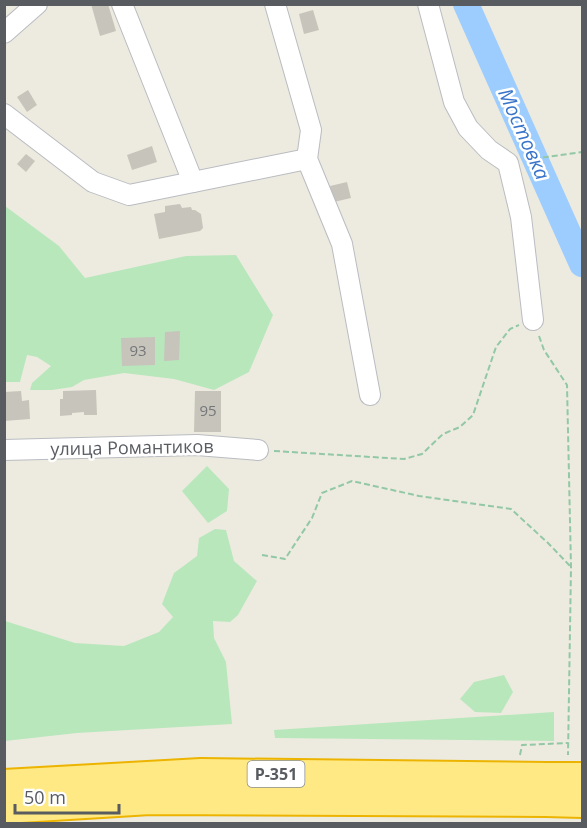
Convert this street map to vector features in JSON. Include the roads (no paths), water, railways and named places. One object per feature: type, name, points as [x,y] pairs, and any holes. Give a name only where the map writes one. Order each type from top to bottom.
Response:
[{"type":"highway","name":"Р-351","points":[[4,784],[201,773],[516,777],[582,803]]},
{"type":"highway","name":"Р-351","points":[[4,810],[150,800],[547,790],[582,777]]},
{"type":"street","points":[[4,33],[37,4]]},
{"type":"street","points":[[122,4],[193,182]]},
{"type":"street","points":[[275,4],[311,130],[307,159],[342,244],[370,395]]},
{"type":"street","points":[[428,4],[454,102],[468,128],[489,150],[508,163],[521,217],[533,320]]},
{"type":"street","points":[[4,114],[93,182],[129,195],[307,159]]},
{"type":"street","name":"улица Романтиков","points":[[4,450],[197,445],[258,450]]},
{"type":"waterway","name":"Мостовка","points":[[466,4],[582,264]]}]
